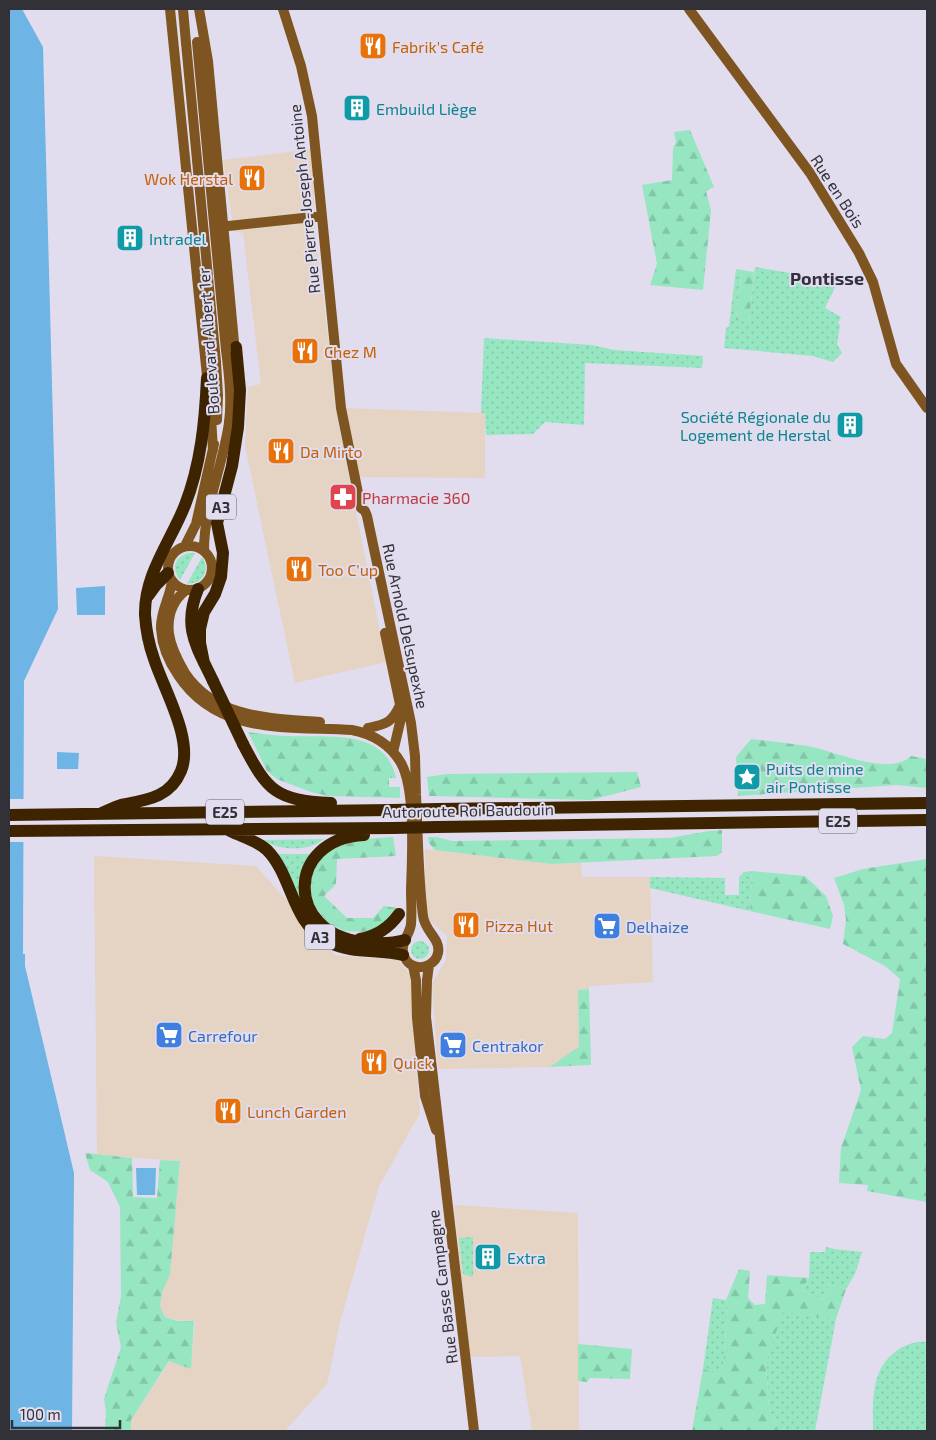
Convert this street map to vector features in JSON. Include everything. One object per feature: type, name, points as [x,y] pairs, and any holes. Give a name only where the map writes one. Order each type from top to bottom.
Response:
[{"type":"highway","name":"A3","points":[[204,663],[200,642],[200,628],[204,612],[215,594],[221,577],[222,553],[218,523],[232,466],[238,427],[240,374],[231,349]]},
{"type":"highway","name":"A3","points":[[100,814],[120,806],[157,797],[171,786],[183,764],[185,755],[181,731],[154,660],[145,615],[152,574],[185,505],[198,460],[203,429],[207,378]]},
{"type":"highway","points":[[147,598],[156,585],[170,577]]},
{"type":"highway","name":"A3","points":[[192,590],[191,628],[195,646],[243,744],[264,780],[284,796],[305,802],[344,803],[350,810]]},
{"type":"highway","name":"Autoroute Roi Baudouin","points":[[9,815],[927,803]]},
{"type":"highway","name":"Autoroute Roi Baudouin","points":[[9,831],[228,830],[927,820]]},
{"type":"highway","name":"A3","points":[[393,828],[376,835],[352,836],[340,839],[322,850],[308,868],[305,894],[315,919],[328,931],[347,939],[374,943],[390,943],[406,938]]},
{"type":"highway","name":"A3","points":[[228,830],[257,843],[267,850],[277,863],[301,915],[308,926],[321,938],[344,948],[403,955]]},
{"type":"highway","name":"A3","points":[[347,939],[365,938],[378,934],[390,926],[399,914]]},
{"type":"main road","points":[[170,9],[213,450]]},
{"type":"main road","name":"Boulevard Albert 1er","points":[[183,9],[216,362],[218,406],[213,450],[196,524],[185,546],[173,554],[168,563],[170,594],[161,618],[161,637],[170,662],[188,689],[203,703],[228,717],[251,724],[364,733],[395,751]]},
{"type":"main road","name":"Boulevard Albert 1er","points":[[192,9],[198,42],[231,349],[229,420],[205,526],[204,550],[211,559],[212,571],[208,582],[177,598],[172,606],[169,625],[170,640],[186,675],[206,696],[223,706],[251,716],[349,724],[368,728],[378,732],[395,751]]},
{"type":"main road","points":[[199,9],[208,61],[224,226],[231,349]]},
{"type":"main road","name":"Rue Pierre-Joseph Antoine","points":[[283,9],[300,61],[312,116],[333,328]]},
{"type":"main road","name":"Rue en Bois","points":[[689,9],[810,173],[860,253],[873,282],[896,364],[927,408]]},
{"type":"main road","points":[[191,230],[322,216]]},
{"type":"main road","name":"Rue Arnold Delsupexhe","points":[[333,328],[343,422],[394,640],[411,723],[414,753]]},
{"type":"main road","name":"Rue Arnold Delsupexhe","points":[[362,508],[359,512],[402,718],[395,751]]},
{"type":"main road","points":[[185,546],[195,546],[204,550]]},
{"type":"main road","points":[[170,577],[177,586],[192,590]]},
{"type":"main road","points":[[368,728],[390,721],[395,716],[400,704]]},
{"type":"main road","points":[[299,728],[360,738],[380,748],[394,763],[402,781],[405,796],[408,840],[411,922],[403,944],[403,955],[413,966],[430,965]]},
{"type":"main road","points":[[395,751],[405,772],[409,788],[412,840],[406,898],[399,914]]},
{"type":"main road","name":"Rue Basse Campagne","points":[[395,751],[406,762],[416,795]]},
{"type":"main road","name":"Rue Basse Campagne","points":[[414,753],[422,915],[429,934],[438,946],[436,957],[430,965],[426,987],[426,1017],[474,1431]]},
{"type":"main road","points":[[406,938],[418,932],[429,934]]},
{"type":"main road","name":"Rue Basse Campagne","points":[[413,966],[416,980],[417,1025],[425,1096],[439,1139]]},
{"type":"shaded area","points":[[312,149],[315,227],[338,422],[386,662],[295,683],[245,446],[248,387],[261,384],[243,233],[234,231],[223,160]]},
{"type":"shaded area","points":[[341,408],[485,413],[485,478],[354,477]]},
{"type":"shaded area","points":[[425,849],[552,864],[581,863],[582,877],[650,877],[653,982],[589,986],[589,989],[578,990],[579,1047],[549,1067],[438,1069],[432,983],[446,960],[447,936],[429,920],[425,893]]},
{"type":"shaded area","points":[[94,856],[256,866],[335,955],[398,960],[412,977],[415,1055],[420,1113],[379,1186],[340,1322],[327,1384],[285,1431],[131,1431],[131,1420],[170,1361],[191,1369],[195,1321],[165,1317],[160,1306],[162,1293],[170,1274],[180,1161],[97,1155]]},
{"type":"shaded area","points":[[454,1205],[578,1213],[579,1431],[532,1431],[520,1356],[470,1357]]},
{"type":"green space","points":[[690,130],[714,187],[706,191],[711,210],[703,290],[650,285],[657,264],[642,185],[672,180],[673,148],[676,142],[674,132]]},
{"type":"green space","points":[[755,267],[838,281],[825,308],[841,317],[838,323],[840,325],[837,344],[842,353],[833,362],[813,356],[724,348],[726,328],[729,327],[736,269],[742,270],[736,319],[749,321]]},
{"type":"green space","points":[[742,270],[754,272],[749,322],[736,320]]},
{"type":"green space","points":[[484,338],[592,345],[614,350],[703,356],[702,368],[585,363],[584,425],[545,422],[533,434],[486,435],[485,413],[481,413]]},
{"type":"green space","points":[[189,553],[195,553],[180,580],[176,572],[176,564],[180,557]]},
{"type":"green space","points":[[202,557],[206,567],[205,573],[198,582],[187,584]]},
{"type":"green space","points":[[248,732],[280,736],[338,737],[368,743],[380,751],[390,762],[396,778],[389,778],[389,787],[400,787],[400,798],[328,796],[311,792],[277,779],[267,771]]},
{"type":"green space","points":[[751,739],[808,746],[861,761],[876,763],[890,764],[902,762],[911,756],[927,759],[927,788],[897,785],[738,796],[736,757]]},
{"type":"green space","points":[[637,772],[641,787],[591,800],[429,796],[427,777],[447,774]]},
{"type":"green space","points":[[722,830],[722,852],[717,856],[552,864],[435,850],[429,843],[428,837],[452,841],[669,838]]},
{"type":"green space","points":[[393,837],[396,856],[337,859],[336,884],[324,896],[347,918],[373,918],[384,906],[397,908],[390,921],[368,932],[344,931],[327,922],[312,903],[309,880],[322,854],[350,840]]},
{"type":"green space","points":[[324,839],[302,848],[286,848],[263,840]]},
{"type":"green space","points":[[275,854],[311,854],[302,905]]},
{"type":"green space","points":[[927,859],[927,1202],[867,1191],[868,1185],[839,1183],[841,1148],[861,1090],[852,1047],[863,1036],[885,1039],[892,1033],[900,979],[885,966],[843,944],[846,920],[844,905],[834,878],[863,869]]},
{"type":"green space","points":[[752,871],[750,911],[650,888],[650,877],[725,878],[725,895],[739,895],[739,877],[744,872]]},
{"type":"green space","points":[[752,871],[805,876],[826,896],[833,916],[830,929],[750,911]]},
{"type":"green space","points":[[416,941],[424,941],[429,946],[427,957],[416,959],[411,954],[411,946]]},
{"type":"green space","points":[[589,989],[591,1065],[549,1067],[579,1047],[578,990]]},
{"type":"green space","points":[[85,1153],[132,1158],[133,1197],[157,1198],[160,1160],[180,1161],[170,1274],[162,1293],[160,1306],[165,1317],[178,1321],[194,1321],[191,1369],[169,1361],[131,1420],[131,1431],[105,1431],[106,1412],[104,1399],[121,1347],[116,1323],[121,1296],[120,1207],[108,1182],[90,1170]]},
{"type":"green space","points":[[473,1237],[473,1277],[463,1274],[459,1238]]},
{"type":"green space","points":[[826,1247],[862,1252],[855,1274],[846,1289],[829,1284],[823,1300],[801,1290],[809,1278],[810,1252],[825,1252]]},
{"type":"green space","points":[[739,1269],[750,1271],[748,1298],[755,1305],[765,1304],[767,1275],[809,1278],[801,1290],[823,1300],[829,1284],[846,1289],[836,1319],[783,1312],[766,1362],[769,1410],[778,1431],[692,1431],[703,1369],[722,1375],[728,1309],[726,1300]]},
{"type":"green space","points":[[713,1298],[726,1300],[728,1309],[722,1376],[703,1369]]},
{"type":"green space","points":[[783,1311],[836,1319],[815,1431],[778,1431],[769,1410],[766,1362]]},
{"type":"green space","points":[[927,1342],[927,1431],[873,1431],[873,1399],[881,1368],[902,1347],[914,1343]]},
{"type":"green space","points":[[578,1344],[632,1349],[630,1379],[590,1378],[587,1382],[578,1381]]},
{"type":"water","points":[[9,9],[22,9],[43,47],[58,609],[24,681],[23,954],[25,954],[25,966],[74,1173],[72,1431],[9,1431]]},
{"type":"water","points":[[105,586],[105,615],[77,615],[76,588]]},
{"type":"water","points":[[57,752],[79,753],[78,769],[57,769]]},
{"type":"water","points":[[136,1168],[156,1168],[155,1195],[137,1195]]},
{"type":"pier","points":[[9,799],[26,799],[26,842],[9,842]]},
{"type":"place","name":"Fabrik's Café","points":[[373,46]]},
{"type":"place","name":"Embuild Liège","points":[[357,108]]},
{"type":"place","name":"Wok Herstal","points":[[252,178]]},
{"type":"place","name":"Intradel","points":[[130,238]]},
{"type":"place","name":"Chez M","points":[[305,351]]},
{"type":"place","name":"Société Régionale du Logement de Herstal","points":[[850,425]]},
{"type":"place","name":"Da Mirto","points":[[281,451]]},
{"type":"place","name":"Pharmacie 360","points":[[343,497]]},
{"type":"place","name":"Too C'up","points":[[299,569]]},
{"type":"place","name":"Puits de mine air Pontisse","points":[[747,777]]},
{"type":"place","name":"Pizza Hut","points":[[466,925]]},
{"type":"place","name":"Delhaize","points":[[607,926]]},
{"type":"place","name":"Carrefour","points":[[169,1035]]},
{"type":"place","name":"Centrakor","points":[[453,1045]]},
{"type":"place","name":"Quick","points":[[374,1062]]},
{"type":"place","name":"Lunch Garden","points":[[228,1111]]},
{"type":"place","name":"Extra","points":[[488,1257]]},
{"type":"district","name":"Pontisse","points":[[827,278]]}]
